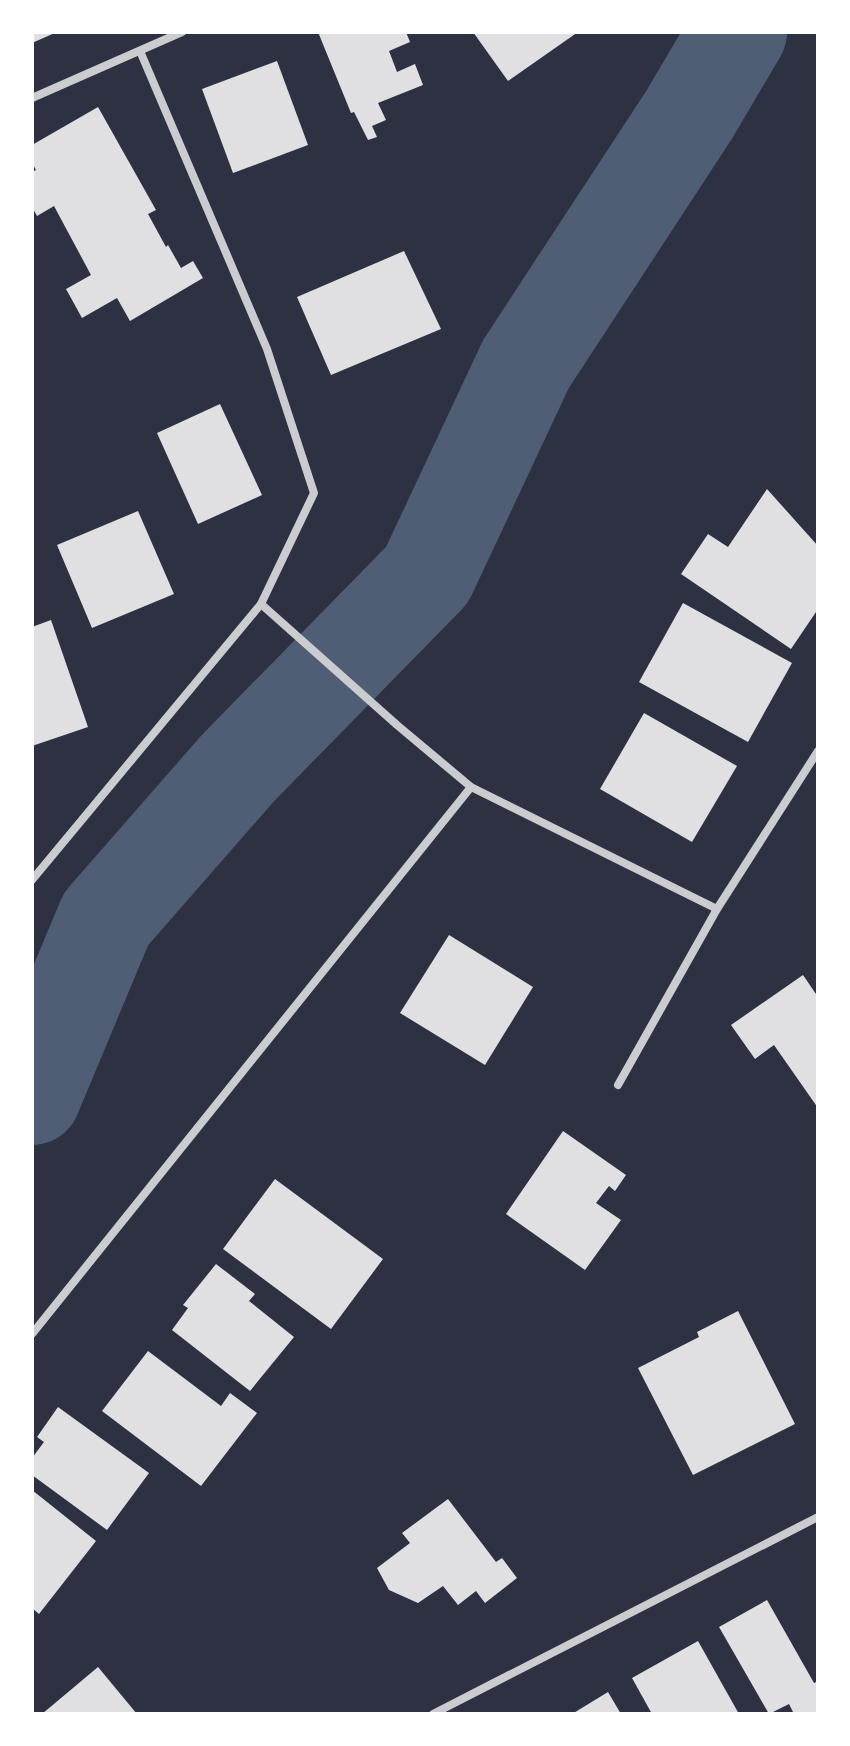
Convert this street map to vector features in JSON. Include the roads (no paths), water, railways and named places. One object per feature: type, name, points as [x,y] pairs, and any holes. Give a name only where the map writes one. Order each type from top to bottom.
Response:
[{"type":"street","points":[[32,98],[182,32]]},
{"type":"street","points":[[32,880],[261,604],[314,493],[267,349],[140,51]]},
{"type":"street","points":[[261,604],[471,787],[717,909]]},
{"type":"street","points":[[618,1085],[717,909],[818,751]]},
{"type":"street","points":[[32,1334],[471,787]]},
{"type":"street","points":[[433,1714],[818,1517]]},
{"type":"waterway","points":[[32,1096],[106,919],[238,768],[427,575],[526,364],[689,115],[738,32]]}]
